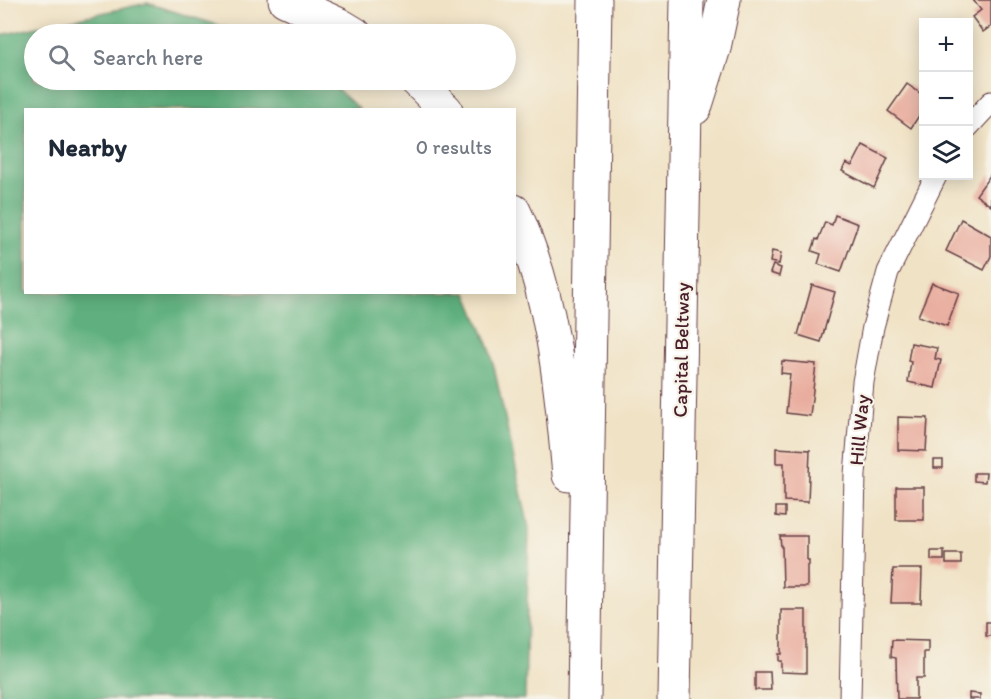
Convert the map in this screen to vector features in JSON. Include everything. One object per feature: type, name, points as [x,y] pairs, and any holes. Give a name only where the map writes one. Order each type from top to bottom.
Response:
[{"type":"highway","points":[[285,0],[338,24]]},
{"type":"highway","points":[[584,693],[595,0]]},
{"type":"highway","name":"Capital Beltway","points":[[675,699],[687,0]]},
{"type":"highway","points":[[685,141],[714,48],[724,0]]},
{"type":"highway","points":[[426,90],[444,108]]},
{"type":"highway","points":[[516,216],[533,257],[544,296],[562,394],[584,693]]},
{"type":"street","points":[[970,126],[991,102]]},
{"type":"street","name":"Hill Way","points":[[850,699],[855,474],[863,382],[873,327],[888,272],[934,180]]},
{"type":"green space","points":[[147,3],[214,24],[51,24]]},
{"type":"green space","points":[[24,30],[24,90],[338,90],[358,108],[24,108],[24,294],[467,294],[490,349],[529,528],[525,699],[0,699],[0,37]]},
{"type":"building","points":[[973,0],[991,0],[991,26],[983,32],[972,17],[981,10]]},
{"type":"building","points":[[907,84],[919,92],[919,116],[911,128],[888,111]]},
{"type":"building","points":[[863,145],[888,158],[874,188],[842,171],[846,163],[852,166]]},
{"type":"building","points":[[991,174],[991,206],[976,195]]},
{"type":"building","points":[[835,215],[858,224],[841,272],[818,264],[821,254],[812,251],[825,222],[832,225]]},
{"type":"building","points":[[961,219],[991,236],[991,256],[984,270],[946,251]]},
{"type":"building","points":[[772,251],[781,253],[779,264],[770,262]]},
{"type":"building","points":[[773,265],[781,268],[779,276],[770,273]]},
{"type":"building","points":[[932,283],[959,293],[947,326],[918,316]]},
{"type":"building","points":[[812,285],[835,292],[821,342],[798,335]]},
{"type":"building","points":[[911,343],[937,348],[935,359],[941,360],[935,388],[908,382]]},
{"type":"building","points":[[782,361],[816,364],[810,416],[786,413],[790,374],[781,373]]},
{"type":"building","points":[[898,417],[928,418],[926,451],[898,450]]},
{"type":"building","points":[[776,448],[810,450],[808,502],[784,501],[784,463],[776,463]]},
{"type":"building","points":[[934,460],[943,460],[943,468],[934,468]]},
{"type":"building","points":[[974,473],[986,473],[985,482],[974,481]]},
{"type":"building","points":[[896,487],[924,487],[924,520],[896,520]]},
{"type":"building","points":[[776,507],[785,507],[785,517],[776,516]]},
{"type":"building","points":[[780,536],[807,536],[809,565],[807,565],[807,587],[783,587]]},
{"type":"building","points":[[931,551],[944,551],[944,560],[931,560]]},
{"type":"building","points":[[946,554],[961,554],[961,564],[946,564]]},
{"type":"building","points":[[893,569],[922,569],[921,603],[891,603]]},
{"type":"building","points":[[781,610],[806,610],[806,673],[781,672],[781,661],[778,661],[778,654],[781,654]]},
{"type":"building","points":[[986,622],[991,622],[991,636],[986,636]]},
{"type":"building","points":[[892,640],[928,641],[928,652],[924,652],[924,678],[916,678],[916,699],[897,699],[896,658],[891,657]]},
{"type":"building","points":[[755,672],[770,672],[771,690],[755,690]]},
{"type":"building","points":[[969,693],[980,694],[980,699],[969,699]]}]
